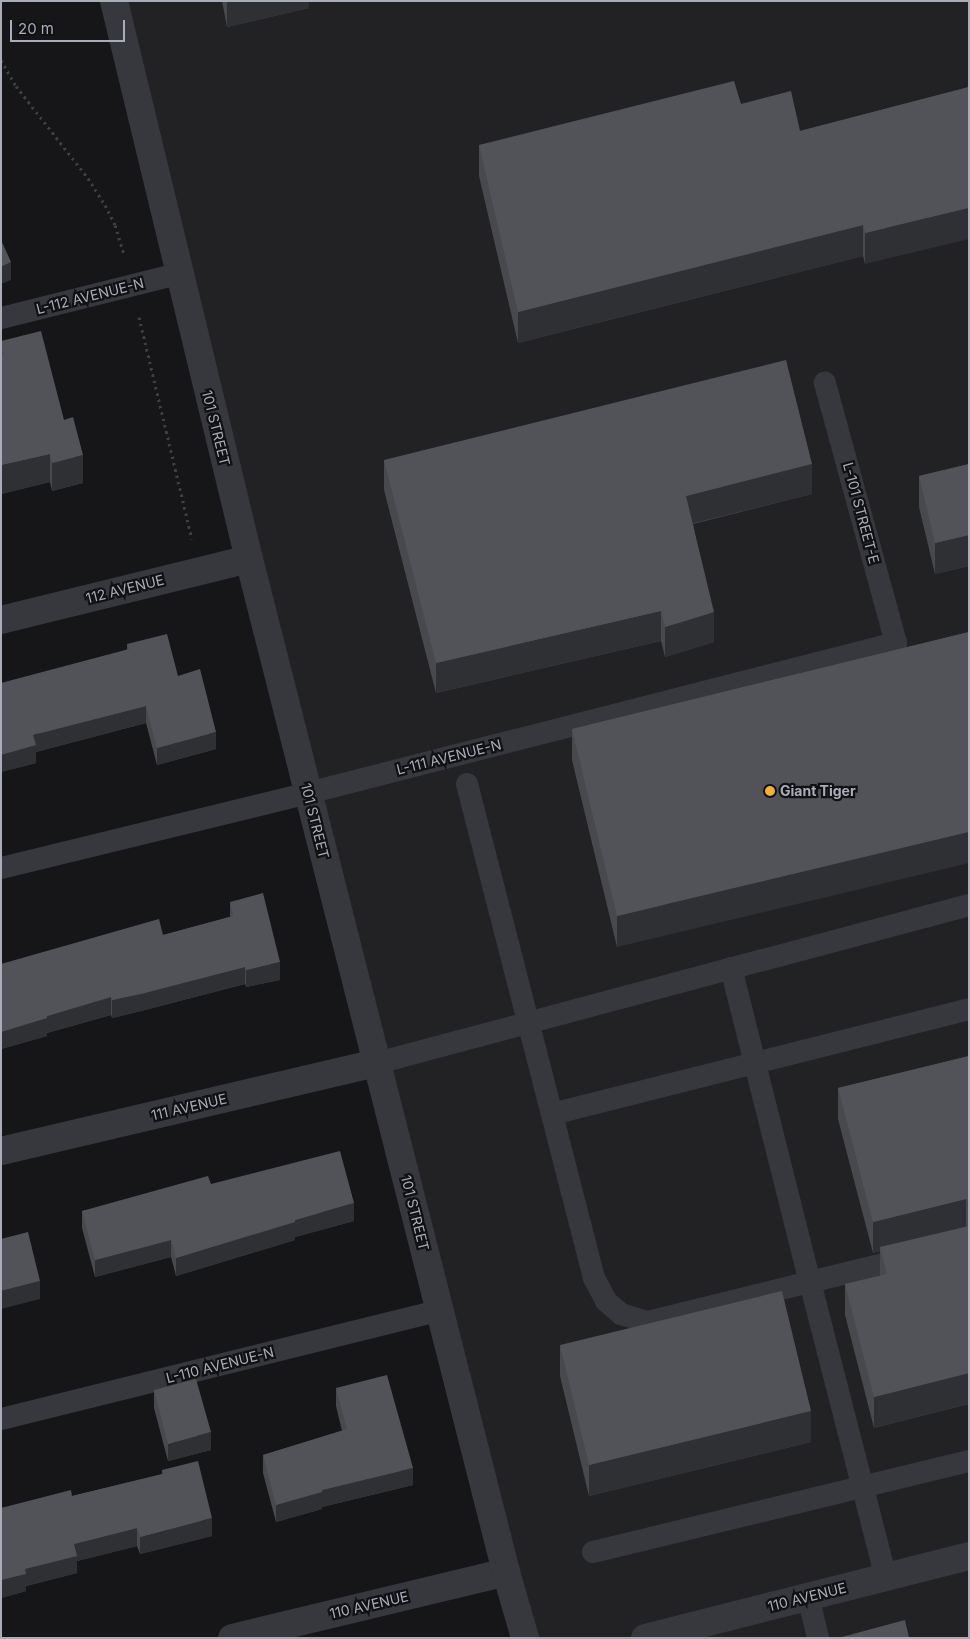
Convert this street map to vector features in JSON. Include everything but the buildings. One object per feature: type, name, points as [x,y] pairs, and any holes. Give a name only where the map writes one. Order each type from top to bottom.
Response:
[{"type":"street","name":"101 STREET","points":[[114,1],[178,274],[249,559],[439,1311],[506,1572],[525,1638]]},
{"type":"street","name":"112 AVENUE","points":[[1,620],[249,559]]},
{"type":"street","name":"111 AVENUE","points":[[1,1151],[377,1063]]},
{"type":"street","name":"110 AVENUE","points":[[645,1638],[969,1556]]},
{"type":"street","name":"110 AVENUE","points":[[232,1638],[506,1572]]},
{"type":"lane","name":"L-112 AVENUE-N","points":[[1,318],[178,274]]},
{"type":"lane","name":"L-101 STREET-E","points":[[825,383],[896,643]]},
{"type":"lane","name":"L-111 AVENUE-N","points":[[1,868],[308,793],[896,643]]},
{"type":"lane","points":[[467,784],[594,1278],[606,1301],[621,1314],[648,1322],[969,1243]]},
{"type":"lane","points":[[377,1063],[969,905]]},
{"type":"lane","points":[[731,968],[886,1577]]},
{"type":"lane","points":[[552,1114],[969,1009]]},
{"type":"lane","name":"L-110 AVENUE-N","points":[[1,1420],[439,1311]]},
{"type":"lane","points":[[593,1552],[969,1461]]},
{"type":"lane","points":[[808,1596],[818,1638]]},
{"type":"shaded area","points":[[114,1],[969,1],[969,1638],[525,1638]]},
{"type":"place","name":"Giant Tiger","points":[[770,791]]}]
